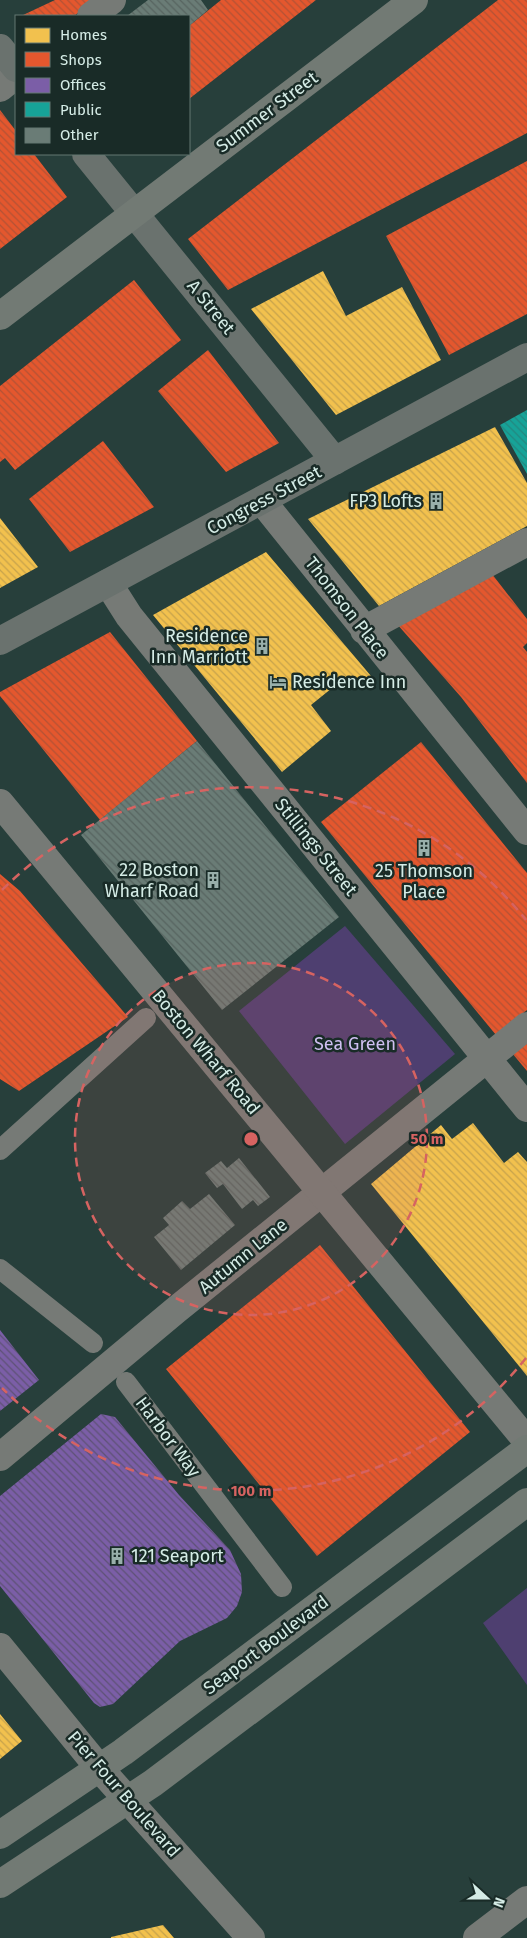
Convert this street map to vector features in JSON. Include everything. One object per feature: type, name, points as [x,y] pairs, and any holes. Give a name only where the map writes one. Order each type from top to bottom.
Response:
[{"type":"main road","name":"Summer Street","points":[[0,316],[414,0]]},
{"type":"main road","points":[[0,48],[15,67]]},
{"type":"main road","name":"A Street","points":[[87,155],[336,461]]},
{"type":"main road","name":"Congress Street","points":[[0,641],[336,461],[524,363]]},
{"type":"main road","name":"Seaport Boulevard","points":[[0,1835],[100,1768],[527,1449]]},
{"type":"main road","points":[[0,1884],[128,1801],[527,1502]]},
{"type":"street","points":[[92,15],[112,0]]},
{"type":"street","points":[[0,88],[15,76]]},
{"type":"street","name":"Thomson Place","points":[[262,501],[527,831]]},
{"type":"street","points":[[364,630],[527,542]]},
{"type":"street","name":"Stillings Street","points":[[108,583],[129,616],[527,1108]]},
{"type":"street","name":"Boston Wharf Road","points":[[0,803],[527,1441]]},
{"type":"street","points":[[3,1141],[146,1018]]},
{"type":"street","name":"Autumn Lane","points":[[0,1457],[321,1192],[527,1026]]},
{"type":"street","points":[[0,1269],[93,1343]]},
{"type":"street","name":"Harbor Way","points":[[126,1382],[282,1587]]},
{"type":"street","name":"Pier Four Boulevard","points":[[0,1647],[128,1801],[251,1938]]},
{"type":"street","points":[[477,1938],[527,1900]]},
{"type":"green space","name":"Sea Green","points":[[345,926],[455,1054],[345,1144],[239,1011]]},
{"type":"green space","points":[[527,1588],[527,1685],[483,1623]]},
{"type":"building: Homes","points":[[323,271],[346,316],[402,287],[441,360],[336,415],[251,309]]},
{"type":"building: Homes","name":"FP3 Lofts","points":[[495,427],[527,483],[527,526],[379,606],[308,519]]},
{"type":"building: Homes","points":[[0,518],[38,567],[0,588]]},
{"type":"building: Homes","name":"Residence Inn Marriott","points":[[266,552],[371,676],[348,688],[342,680],[311,705],[331,731],[282,772],[153,615]]},
{"type":"building: Homes","points":[[473,1123],[504,1163],[518,1152],[527,1162],[527,1376],[371,1184],[441,1125],[452,1139]]},
{"type":"building: Homes","points":[[0,1714],[22,1741],[0,1759]]},
{"type":"building: Homes","points":[[163,1925],[174,1938],[111,1938],[111,1937]]},
{"type":"building: Shops","points":[[55,0],[94,0],[75,15],[23,15]]},
{"type":"building: Shops","points":[[221,0],[316,0],[190,98],[190,25]]},
{"type":"building: Shops","points":[[498,0],[527,0],[527,133],[228,290],[188,239]]},
{"type":"building: Shops","points":[[0,110],[15,130],[15,155],[35,155],[67,197],[0,249]]},
{"type":"building: Shops","points":[[527,161],[527,314],[449,355],[386,236]]},
{"type":"building: Shops","points":[[134,280],[181,340],[15,470],[5,458],[0,462],[0,386]]},
{"type":"building: Shops","points":[[208,350],[279,443],[226,472],[158,391]]},
{"type":"building: Shops","points":[[103,441],[154,507],[70,552],[29,499]]},
{"type":"building: Shops","points":[[492,574],[527,619],[527,643],[523,647],[527,652],[527,783],[461,697],[397,624]]},
{"type":"building: Shops","points":[[110,632],[197,741],[100,820],[0,696],[0,692]]},
{"type":"building: Shops","name":"25 Thomson Place","points":[[421,742],[527,873],[527,1010],[496,1035],[321,822]]},
{"type":"building: Shops","points":[[0,874],[20,891],[128,1017],[19,1091],[0,1079]]},
{"type":"building: Shops","points":[[527,1041],[527,1071],[512,1053]]},
{"type":"building: Shops","points":[[320,1245],[470,1432],[317,1556],[166,1369]]},
{"type":"building: Offices","points":[[0,1330],[39,1380],[0,1411]]},
{"type":"building: Offices","name":"121 Seaport","points":[[101,1414],[115,1417],[179,1495],[230,1550],[241,1574],[242,1592],[237,1606],[227,1618],[180,1641],[113,1704],[100,1707],[94,1703],[0,1586],[0,1496]]},
{"type":"building: Public","points":[[527,410],[527,474],[500,425]]},
{"type":"building: Other","points":[[148,0],[201,0],[208,10],[190,25],[190,15],[128,15]]},
{"type":"building: Other","name":"22 Boston Wharf Road","points":[[197,741],[339,917],[222,1010],[81,835]]},
{"type":"building: Other","points":[[239,1158],[270,1197],[258,1206],[253,1200],[242,1209],[223,1184],[217,1188],[205,1173],[221,1161],[227,1168]]},
{"type":"building: Other","points":[[209,1194],[235,1225],[181,1270],[154,1237],[169,1225],[163,1218],[182,1201],[190,1209]]},
{"type":"place","name":"FP3 Lofts","points":[[436,501]]},
{"type":"place","name":"Residence Inn Marriott","points":[[262,646]]},
{"type":"place","name":"Residence Inn","points":[[278,682]]},
{"type":"place","name":"25 Thomson Place","points":[[424,848]]},
{"type":"place","name":"22 Boston Wharf Road","points":[[213,880]]},
{"type":"place","name":"121 Seaport","points":[[117,1556]]}]
